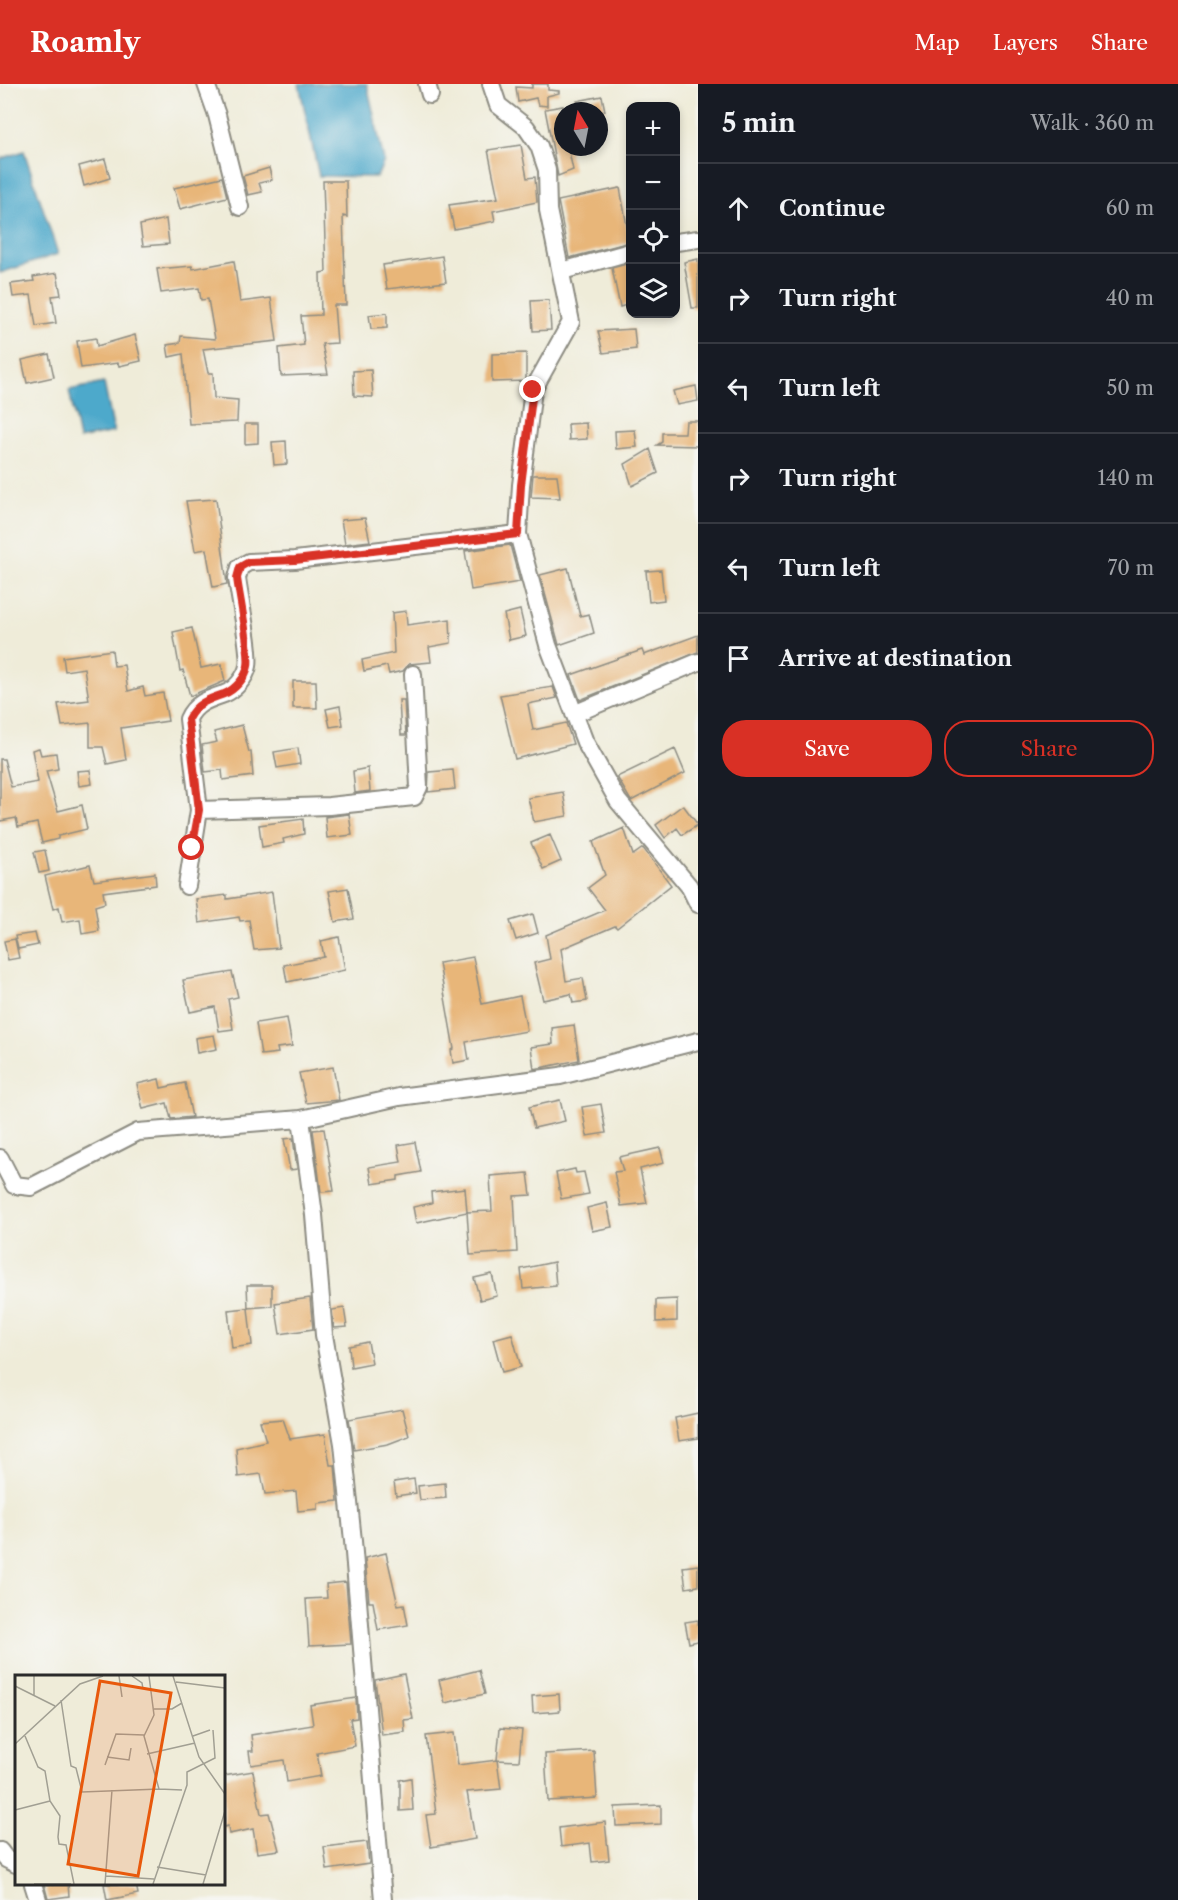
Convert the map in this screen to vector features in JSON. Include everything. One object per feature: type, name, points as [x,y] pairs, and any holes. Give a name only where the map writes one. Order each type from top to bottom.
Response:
[{"type":"street","points":[[206,84],[217,115],[240,207]]},
{"type":"street","points":[[491,84],[498,105],[526,127],[539,146],[548,170],[548,210],[571,322],[533,390],[521,485],[518,534],[548,645],[585,742],[618,801],[689,886],[698,904]]},
{"type":"street","points":[[680,241],[698,239]]},
{"type":"street","points":[[562,271],[626,253]]},
{"type":"street","points":[[187,886],[199,810],[188,719],[192,710],[210,697],[227,693],[234,687],[240,681],[248,665],[237,578],[240,567],[249,562],[295,560],[518,534]]},
{"type":"street","points":[[574,714],[698,662]]},
{"type":"street","points":[[199,810],[329,806],[414,797],[419,787],[413,674]]},
{"type":"street","points":[[0,1158],[14,1185],[31,1186],[138,1132],[301,1119],[399,1097],[560,1076],[698,1041]]},
{"type":"street","points":[[301,1119],[314,1215],[324,1335],[343,1444],[383,1900]]},
{"type":"street","points":[[0,1851],[6,1859],[15,1864]]},
{"type":"street","points":[[33,1885],[38,1900]]},
{"type":"water","points":[[299,84],[367,84],[384,161],[377,177],[319,176]]},
{"type":"water","points":[[24,151],[58,254],[0,273],[0,159]]},
{"type":"water","points":[[104,383],[114,432],[79,439],[69,390]]},
{"type":"building","points":[[532,84],[548,84],[548,90],[559,91],[559,93],[547,96],[547,106],[538,105],[536,98],[518,102],[516,87],[532,88]]},
{"type":"building","points":[[602,96],[603,102],[577,102]]},
{"type":"building","points":[[554,108],[554,155],[545,109]]},
{"type":"building","points":[[521,145],[527,178],[535,177],[537,202],[493,211],[495,221],[454,229],[449,205],[498,198],[488,150]]},
{"type":"building","points":[[554,156],[570,156],[573,170],[558,176]]},
{"type":"building","points":[[105,159],[110,178],[84,186],[79,166]]},
{"type":"building","points":[[269,168],[272,180],[259,183],[262,192],[248,195],[243,176]]},
{"type":"building","points":[[222,177],[227,197],[180,209],[174,188]]},
{"type":"building","points":[[323,181],[346,181],[347,217],[343,216],[346,305],[334,305],[337,343],[322,344],[328,374],[281,376],[279,348],[304,345],[301,316],[321,315],[320,273],[326,272]]},
{"type":"building","points":[[620,188],[626,220],[626,243],[569,258],[558,201]]},
{"type":"building","points":[[166,219],[169,244],[143,246],[140,225]]},
{"type":"building","points":[[442,256],[446,282],[387,289],[383,265]]},
{"type":"building","points":[[698,259],[698,308],[692,308],[684,262]]},
{"type":"building","points":[[234,261],[240,302],[271,298],[277,341],[203,349],[208,373],[213,373],[214,398],[238,400],[237,422],[189,424],[183,354],[169,357],[167,345],[180,343],[181,336],[215,339],[208,299],[201,300],[199,288],[161,293],[157,269],[192,266],[193,269]]},
{"type":"building","points":[[626,264],[626,305],[620,307],[612,268]]},
{"type":"building","points":[[57,273],[61,295],[52,296],[56,323],[36,326],[31,295],[13,297],[11,284],[34,281],[33,277]]},
{"type":"building","points":[[549,300],[551,330],[533,331],[531,301]]},
{"type":"building","points":[[387,313],[387,328],[371,329],[369,315]]},
{"type":"building","points":[[634,329],[636,349],[603,353],[598,331]]},
{"type":"building","points":[[135,335],[141,361],[119,366],[118,363],[81,368],[77,341],[96,338],[97,346]]},
{"type":"building","points":[[526,353],[526,381],[492,382],[492,354]]},
{"type":"building","points":[[49,354],[54,377],[27,383],[22,360]]},
{"type":"building","points":[[371,370],[373,397],[354,396],[353,371]]},
{"type":"building","points":[[696,386],[698,401],[677,405],[673,391]]},
{"type":"building","points":[[686,421],[698,421],[698,446],[657,445],[662,442],[662,433],[685,433]]},
{"type":"building","points":[[586,423],[587,439],[569,440],[568,424]]},
{"type":"building","points":[[245,424],[258,424],[258,443],[245,444]]},
{"type":"building","points":[[635,430],[637,447],[616,449],[615,431]]},
{"type":"building","points":[[286,441],[287,464],[274,465],[272,442]]},
{"type":"building","points":[[650,449],[658,473],[632,486],[625,464]]},
{"type":"building","points":[[533,475],[557,475],[560,498],[531,497]]},
{"type":"building","points":[[216,499],[227,584],[213,587],[206,549],[195,551],[186,501]]},
{"type":"building","points":[[365,518],[370,541],[345,544],[341,520]]},
{"type":"building","points":[[510,545],[520,582],[471,590],[465,551]]},
{"type":"building","points":[[568,568],[580,616],[589,614],[594,633],[559,645],[540,575]]},
{"type":"building","points":[[661,570],[664,600],[649,602],[646,571]]},
{"type":"building","points":[[520,610],[526,636],[509,640],[504,614]]},
{"type":"building","points":[[406,611],[407,625],[450,619],[451,643],[429,647],[431,662],[409,664],[403,671],[389,674],[387,666],[364,671],[362,660],[394,653],[392,613]]},
{"type":"building","points":[[192,628],[201,668],[221,664],[225,681],[190,696],[183,670],[180,671],[173,632]]},
{"type":"building","points":[[698,635],[698,652],[580,700],[571,675],[642,650],[644,655]]},
{"type":"building","points":[[112,650],[114,666],[124,665],[128,691],[143,687],[145,696],[163,693],[168,721],[121,728],[126,760],[107,764],[103,747],[90,747],[90,723],[62,726],[58,704],[89,700],[84,668],[65,671],[63,657]]},
{"type":"building","points":[[293,681],[316,681],[317,708],[293,708]]},
{"type":"building","points":[[553,687],[557,698],[528,704],[533,730],[566,723],[573,744],[515,759],[500,695]]},
{"type":"building","points":[[399,700],[404,700],[406,735],[401,735]]},
{"type":"building","points":[[340,706],[343,725],[330,727],[326,709]]},
{"type":"building","points":[[242,725],[249,752],[251,752],[253,776],[223,780],[222,770],[205,772],[202,745],[217,742],[214,732]]},
{"type":"building","points":[[39,748],[41,755],[56,753],[58,769],[46,771],[58,811],[82,805],[87,829],[58,836],[58,839],[42,843],[37,823],[18,827],[16,818],[0,821],[0,759],[4,759],[11,787],[38,782],[32,750]]},
{"type":"building","points":[[298,748],[300,764],[277,768],[274,752]]},
{"type":"building","points":[[675,749],[685,773],[631,801],[617,777]]},
{"type":"building","points":[[368,768],[370,791],[355,793],[353,771]]},
{"type":"building","points":[[90,770],[92,784],[79,786],[77,771]]},
{"type":"building","points":[[453,770],[455,789],[428,792],[429,772]]},
{"type":"building","points":[[563,792],[567,816],[534,822],[528,798]]},
{"type":"building","points":[[683,805],[698,825],[682,835],[677,828],[665,838],[656,825]]},
{"type":"building","points":[[349,814],[352,835],[327,838],[325,817]]},
{"type":"building","points":[[303,819],[304,834],[283,839],[284,843],[262,847],[259,825]]},
{"type":"building","points":[[624,828],[633,855],[643,848],[671,885],[617,928],[615,926],[561,949],[566,981],[583,978],[587,1001],[573,1003],[571,994],[543,1000],[534,963],[550,959],[546,935],[605,910],[588,888],[605,875],[593,842]]},
{"type":"building","points":[[550,835],[561,861],[543,869],[531,843]]},
{"type":"building","points":[[45,850],[49,871],[39,873],[34,852]]},
{"type":"building","points":[[90,865],[94,881],[155,873],[156,885],[103,892],[105,903],[95,906],[99,931],[82,934],[80,919],[62,922],[59,907],[53,909],[45,876]]},
{"type":"building","points":[[348,888],[354,919],[335,922],[329,891]]},
{"type":"building","points":[[272,892],[279,948],[254,950],[249,920],[240,921],[239,917],[199,923],[196,899],[227,895],[227,899]]},
{"type":"building","points":[[533,914],[538,933],[516,940],[510,921]]},
{"type":"building","points":[[35,933],[38,945],[18,949],[15,936]]},
{"type":"building","points":[[339,937],[345,970],[287,982],[284,965],[324,957],[321,941]]},
{"type":"building","points":[[15,939],[19,958],[8,960],[4,941]]},
{"type":"building","points":[[473,957],[482,1004],[520,996],[527,1031],[466,1042],[469,1060],[453,1063],[451,1050],[454,1049],[439,963]]},
{"type":"building","points":[[232,972],[238,997],[228,999],[233,1029],[219,1031],[215,1007],[190,1012],[183,980]]},
{"type":"building","points":[[287,1018],[292,1046],[277,1048],[278,1053],[261,1055],[256,1023]]},
{"type":"building","points":[[574,1025],[579,1060],[534,1069],[531,1047],[553,1044],[552,1028]]},
{"type":"building","points":[[214,1035],[217,1049],[197,1053],[195,1038]]},
{"type":"building","points":[[333,1067],[339,1100],[306,1103],[299,1073]]},
{"type":"building","points":[[159,1079],[161,1088],[185,1083],[192,1117],[171,1119],[167,1103],[143,1109],[137,1084]]},
{"type":"building","points":[[560,1100],[565,1121],[534,1128],[529,1107]]},
{"type":"building","points":[[601,1104],[606,1133],[587,1136],[582,1107]]},
{"type":"building","points":[[324,1129],[334,1191],[321,1192],[313,1130]]},
{"type":"building","points":[[293,1138],[297,1169],[290,1170],[284,1139]]},
{"type":"building","points":[[415,1142],[421,1172],[398,1176],[398,1180],[372,1184],[369,1167],[401,1162],[398,1145]]},
{"type":"building","points":[[660,1148],[664,1163],[640,1169],[647,1203],[621,1206],[614,1172],[623,1171],[619,1157]]},
{"type":"building","points":[[575,1169],[576,1173],[584,1172],[589,1194],[561,1199],[556,1173]]},
{"type":"building","points":[[528,1173],[531,1195],[514,1196],[517,1252],[470,1255],[467,1212],[492,1211],[490,1176]]},
{"type":"building","points":[[465,1188],[467,1212],[416,1223],[413,1207],[432,1203],[431,1192]]},
{"type":"building","points":[[607,1203],[612,1227],[592,1231],[587,1208]]},
{"type":"building","points":[[554,1262],[556,1286],[523,1289],[521,1269]]},
{"type":"building","points":[[492,1274],[497,1296],[480,1300],[474,1278]]},
{"type":"building","points":[[247,1285],[272,1285],[272,1306],[248,1308]]},
{"type":"building","points":[[310,1298],[313,1329],[280,1334],[275,1303]]},
{"type":"building","points":[[677,1299],[677,1321],[656,1322],[656,1300]]},
{"type":"building","points":[[248,1308],[252,1345],[232,1348],[228,1310]]},
{"type":"building","points":[[344,1308],[347,1327],[334,1328],[332,1310]]},
{"type":"building","points":[[512,1334],[521,1367],[502,1372],[493,1339]]},
{"type":"building","points":[[368,1342],[372,1363],[351,1367],[349,1346]]},
{"type":"building","points":[[402,1409],[409,1436],[388,1444],[354,1450],[349,1419]]},
{"type":"building","points":[[698,1413],[698,1438],[679,1441],[675,1418]]},
{"type":"building","points":[[283,1419],[290,1439],[325,1434],[330,1465],[335,1465],[338,1501],[318,1503],[318,1509],[298,1511],[296,1491],[265,1494],[261,1474],[238,1477],[236,1448],[266,1441],[260,1421]]},
{"type":"building","points":[[414,1479],[416,1493],[396,1496],[394,1482]]},
{"type":"building","points":[[445,1483],[446,1498],[420,1500],[418,1486]]},
{"type":"building","points":[[386,1553],[398,1605],[404,1604],[408,1625],[378,1630],[373,1602],[369,1602],[365,1558]]},
{"type":"building","points":[[698,1565],[698,1586],[686,1588],[683,1567]]},
{"type":"building","points":[[346,1582],[351,1644],[309,1646],[306,1599],[327,1598],[326,1584]]},
{"type":"building","points":[[698,1620],[698,1641],[689,1643],[685,1622]]},
{"type":"building","points":[[479,1670],[485,1694],[445,1703],[439,1680]]},
{"type":"building","points":[[404,1674],[413,1719],[404,1720],[405,1732],[382,1735],[375,1680]]},
{"type":"building","points":[[559,1694],[560,1711],[533,1713],[532,1696]]},
{"type":"building","points":[[356,1698],[357,1718],[350,1719],[355,1746],[317,1753],[321,1776],[287,1782],[284,1760],[251,1765],[249,1751],[253,1751],[251,1735],[313,1725],[310,1705]]},
{"type":"building","points":[[500,1728],[522,1730],[519,1761],[497,1760]]},
{"type":"building","points":[[454,1733],[458,1765],[497,1760],[501,1789],[467,1792],[475,1839],[431,1847],[426,1815],[436,1814],[426,1736]]},
{"type":"building","points":[[594,1751],[597,1798],[548,1801],[545,1754]]},
{"type":"building","points":[[253,1771],[261,1814],[269,1813],[279,1850],[257,1853],[253,1829],[229,1834],[228,1826],[225,1827],[225,1776]]},
{"type":"building","points":[[411,1778],[413,1810],[400,1811],[400,1780]]},
{"type":"building","points":[[661,1805],[661,1824],[616,1826],[615,1807]]},
{"type":"building","points":[[605,1822],[609,1860],[592,1862],[590,1843],[561,1847],[559,1828]]},
{"type":"building","points":[[367,1842],[369,1864],[327,1870],[324,1847]]},
{"type":"building","points":[[44,1885],[68,1885],[69,1896],[48,1899]]},
{"type":"building","points":[[104,1885],[136,1885],[138,1894],[107,1900]]},
{"type":"route","points":[[192,848],[199,810],[188,719],[192,710],[210,697],[227,693],[240,681],[248,665],[237,578],[240,567],[249,562],[382,551],[518,534],[521,485],[533,390]]}]
